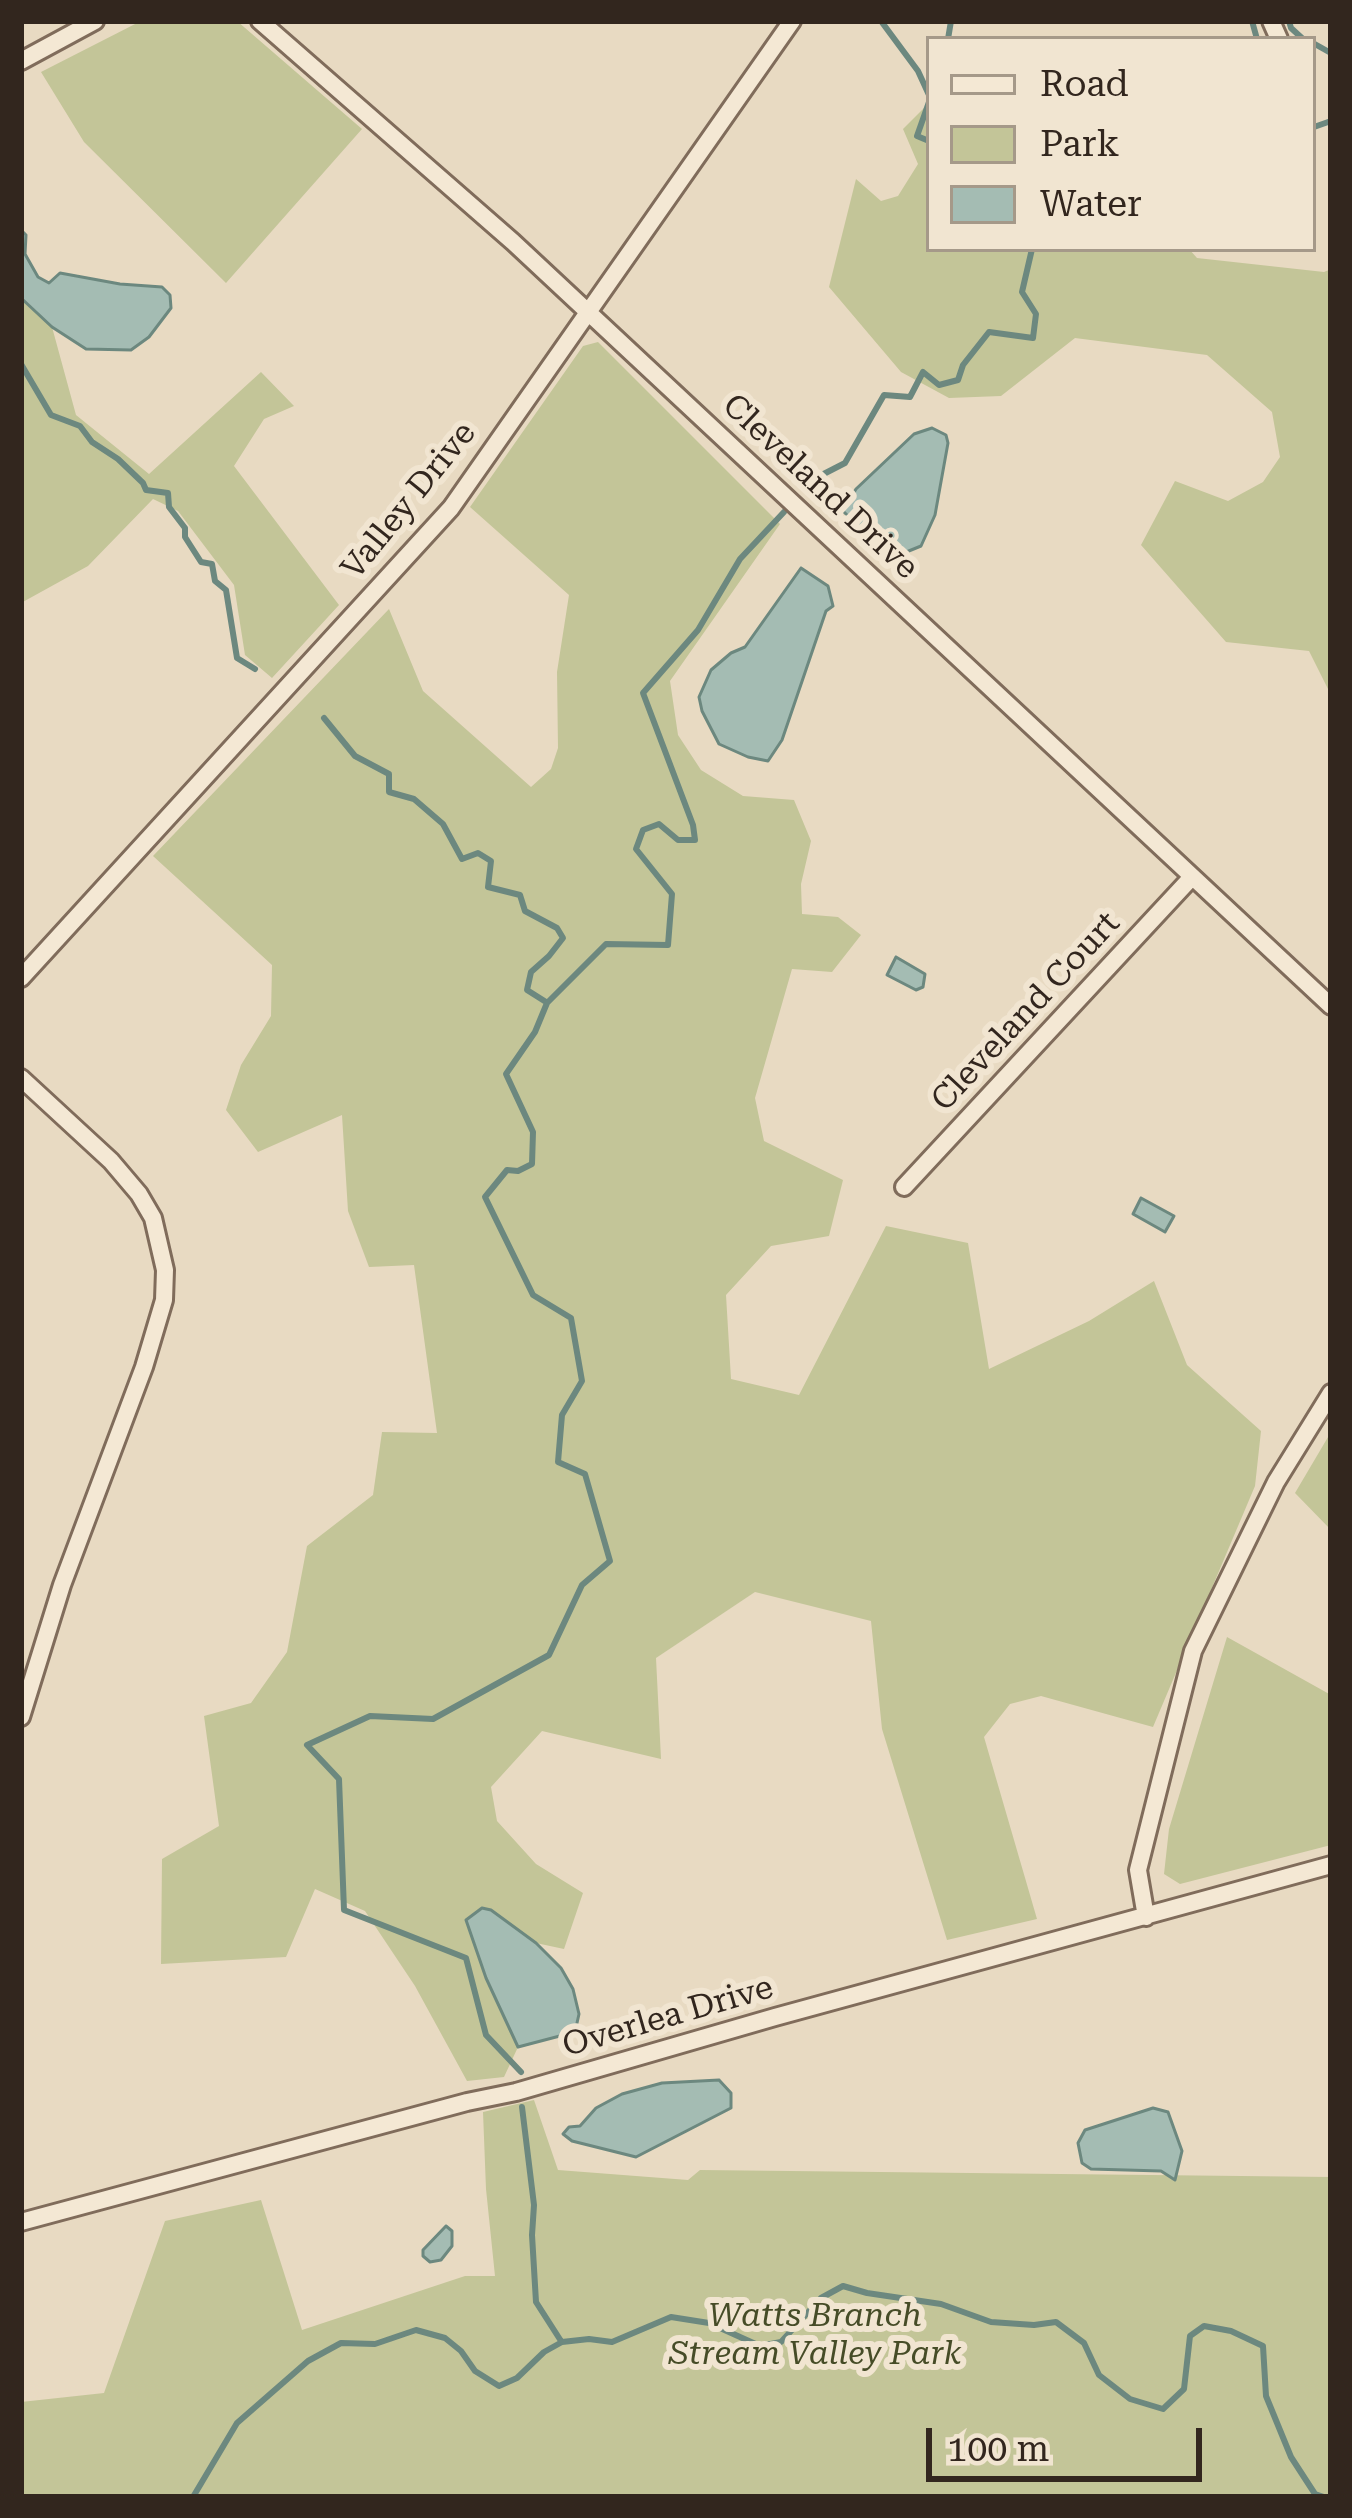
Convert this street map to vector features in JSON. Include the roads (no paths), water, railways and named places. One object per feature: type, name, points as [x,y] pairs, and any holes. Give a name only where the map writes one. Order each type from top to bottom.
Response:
[{"type":"street","points":[[21,61],[95,21]]},
{"type":"street","name":"Cleveland Drive","points":[[260,21],[589,312],[1331,1006]]},
{"type":"street","name":"Valley Drive","points":[[21,978],[451,508],[792,21]]},
{"type":"street","name":"Cleveland Court","points":[[904,1187],[1191,878]]},
{"type":"street","points":[[21,1078],[140,1194],[153,1218],[165,1270],[164,1300],[144,1366],[54,1609],[21,1717]]},
{"type":"street","points":[[1146,1917],[1138,1870],[1193,1651],[1276,1482],[1331,1393]]},
{"type":"street","name":"Overlea Drive","points":[[21,2222],[516,2092],[1331,1865]]},
{"type":"water","points":[[21,230],[26,235],[25,254],[38,277],[49,283],[60,273],[162,287],[170,295],[171,308],[149,337],[131,350],[86,349],[52,327],[21,298]]},
{"type":"water","points":[[932,428],[946,435],[948,443],[935,515],[921,546],[899,555],[879,547],[843,511],[856,489],[914,434]]},
{"type":"water","points":[[801,568],[828,586],[833,606],[826,611],[782,740],[768,761],[748,757],[719,744],[699,697],[711,670],[745,647]]},
{"type":"water","points":[[896,957],[925,974],[923,987],[916,990],[887,975]]},
{"type":"water","points":[[1141,1198],[1174,1216],[1165,1232],[1133,1214]]},
{"type":"water","points":[[482,1908],[536,1943],[561,1968],[579,2014],[575,2032],[518,2047],[466,1920]]},
{"type":"water","points":[[719,2080],[731,2093],[731,2108],[636,2157],[572,2141],[563,2134],[622,2094],[662,2083]]},
{"type":"water","points":[[1153,2108],[1168,2112],[1182,2151],[1175,2180],[1161,2171],[1091,2169],[1082,2163],[1078,2143],[1085,2130]]},
{"type":"water","points":[[446,2226],[452,2231],[452,2246],[441,2260],[430,2262],[423,2250]]},
{"type":"waterway","points":[[881,21],[926,88]]},
{"type":"waterway","points":[[948,36],[951,21]]},
{"type":"waterway","points":[[1252,21],[1256,36]]},
{"type":"waterway","points":[[1289,21],[1300,36]]},
{"type":"waterway","points":[[1316,45],[1329,52]]},
{"type":"waterway","points":[[926,110],[917,136],[926,140]]},
{"type":"waterway","points":[[1316,126],[1331,121]]},
{"type":"waterway","points":[[810,481],[845,463],[884,395],[910,397],[923,372],[939,385],[958,380],[963,365],[989,332],[1033,338],[1036,314],[1022,292],[1031,252]]},
{"type":"waterway","points":[[21,364],[51,415],[80,426],[146,490],[168,493],[169,507],[185,528],[185,537],[201,562],[212,564],[215,581],[226,590],[237,658],[255,669]]},
{"type":"waterway","points":[[521,2072],[486,2035],[466,1958],[344,1910],[339,1779],[307,1745],[370,1716],[433,1719],[549,1655],[582,1585],[610,1561],[585,1474],[558,1462],[562,1415],[582,1381],[571,1318],[533,1295],[485,1197],[507,1170],[532,1164],[533,1132],[506,1074],[535,1032],[547,1003],[606,944],[668,945],[672,894],[636,849],[643,830],[659,824],[678,840],[695,840],[643,693],[698,630],[740,559],[784,512]]},
{"type":"waterway","points":[[324,718],[355,756],[389,774],[389,792],[414,799],[443,824],[462,859],[478,853],[491,861],[488,887],[520,895],[525,911],[557,928],[563,938],[531,972],[527,990],[546,1002]]},
{"type":"waterway","points":[[522,2107],[534,2205],[536,2302],[561,2341]]},
{"type":"waterway","points":[[193,2497],[237,2423],[308,2361],[341,2343],[375,2344],[416,2330],[445,2338],[475,2371],[499,2386],[517,2378],[562,2342],[612,2342],[671,2317],[709,2323],[760,2346],[781,2342],[821,2298],[843,2286],[941,2304],[991,2322],[1056,2322],[1084,2343],[1099,2375],[1130,2399],[1163,2409],[1184,2389],[1190,2336],[1204,2326],[1231,2331],[1263,2346],[1266,2396],[1291,2457],[1315,2494],[1324,2497]]},
{"type":"park label","name":"Watts Branch Stream Valley Park","points":[[815,2335]]}]
